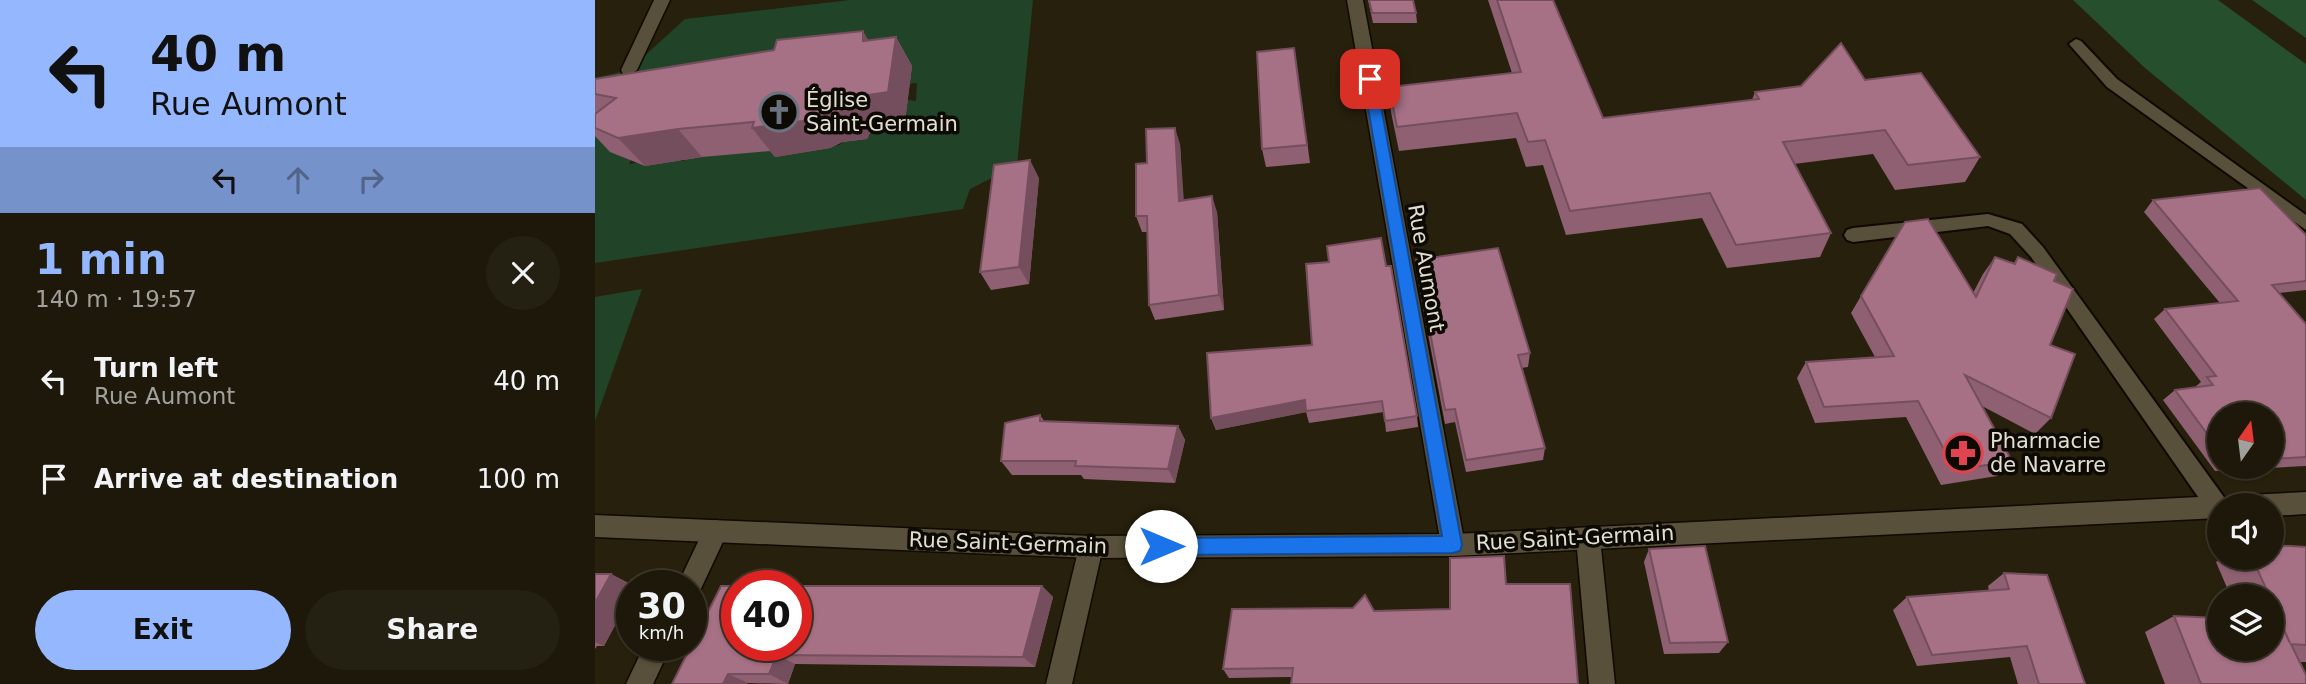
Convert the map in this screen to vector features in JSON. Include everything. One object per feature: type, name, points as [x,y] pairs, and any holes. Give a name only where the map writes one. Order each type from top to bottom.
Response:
[{"type":"street","points":[[629,70],[662,0]]},
{"type":"street","name":"Rue Aumont","points":[[1355,0],[1453,545]]},
{"type":"street","points":[[2284,504],[2306,503]]},
{"type":"street","name":"Rue Saint-Germain","points":[[595,526],[1091,547],[1453,545],[2207,508]]},
{"type":"street","points":[[696,570],[716,531]]},
{"type":"street","points":[[1588,538],[1602,684]]},
{"type":"street","points":[[1059,684],[1091,547]]},
{"type":"street","points":[[639,684],[650,661]]},
{"type":"lane","points":[[2076,44],[2112,83],[2306,224]]},
{"type":"lane","points":[[1853,235],[1989,220],[2015,229],[2037,252],[2208,493]]},
{"type":"green space","points":[[850,0],[1033,0],[1017,165],[970,189],[963,209],[595,263],[595,78],[629,70],[685,19]],"holes":[[[917,83],[916,101],[908,100],[869,127],[871,135],[846,139],[839,145],[709,152],[708,156],[686,156],[684,161],[678,161],[680,156],[629,164],[638,146]]]},
{"type":"green space","points":[[2073,0],[2218,0],[2306,64],[2306,200],[2145,68]]},
{"type":"green space","points":[[2252,0],[2306,0],[2306,38]]},
{"type":"green space","points":[[642,289],[595,421],[595,297]]},
{"type":"building","points":[[1369,0],[1413,0],[1416,13],[1372,13]]},
{"type":"building","points":[[1497,0],[1553,0],[1603,118],[1759,99],[1755,92],[1801,86],[1841,43],[1865,80],[1921,73],[1980,157],[1908,165],[1885,130],[1783,142],[1831,233],[1736,245],[1710,193],[1570,211],[1545,140],[1528,142],[1517,113],[1397,127],[1389,87],[1521,72]]},
{"type":"building","points":[[863,31],[863,41],[896,37],[888,92],[856,97],[848,111],[823,114],[810,120],[752,128],[754,122],[618,138],[595,128],[595,114],[616,98],[595,94],[595,79],[774,50],[777,40]]},
{"type":"building","points":[[1294,48],[1307,145],[1262,149],[1257,52]]},
{"type":"building","points":[[1175,128],[1179,201],[1212,196],[1219,295],[1149,305],[1147,216],[1136,216],[1136,164],[1147,163],[1146,129]]},
{"type":"building","points":[[1030,160],[1019,267],[980,272],[994,165]]},
{"type":"building","points":[[2260,188],[2306,235],[2306,281],[2272,285],[2306,324],[2306,457],[2284,458],[2284,402],[2207,402],[2207,434],[2175,390],[2213,385],[2207,377],[2216,376],[2165,309],[2238,301],[2153,200]]},
{"type":"building","points":[[1928,219],[1976,297],[1995,257],[2015,264],[2018,257],[2057,274],[2054,281],[2073,289],[2050,345],[2075,354],[2051,418],[1965,375],[2012,461],[1955,470],[1918,401],[1824,407],[1806,362],[1894,356],[1861,296],[1905,222]]},
{"type":"building","points":[[1381,238],[1386,266],[1391,266],[1417,416],[1385,421],[1382,401],[1306,411],[1305,400],[1211,418],[1207,353],[1312,345],[1306,264],[1329,262],[1327,246]]},
{"type":"building","points":[[1498,248],[1530,353],[1518,355],[1545,448],[1466,460],[1455,409],[1445,410],[1416,260]]},
{"type":"building","points":[[1040,415],[1040,421],[1178,426],[1168,469],[1075,466],[1076,461],[1001,461],[1005,423]]},
{"type":"building","points":[[1705,546],[1728,642],[1670,643],[1649,549]]},
{"type":"building","points":[[2284,546],[2306,547],[2306,645],[2291,644],[2306,675],[2306,684],[2201,684],[2174,616],[2207,617],[2207,661],[2284,661],[2284,630],[2290,643],[2284,630],[2284,584],[2264,584],[2258,570],[2284,570]]},
{"type":"building","points":[[1504,556],[1506,584],[1570,584],[1578,684],[1291,684],[1293,668],[1223,669],[1232,609],[1353,608],[1365,595],[1374,611],[1450,609],[1450,558]]},
{"type":"building","points":[[2004,573],[2047,575],[2085,684],[2039,684],[2027,646],[1932,655],[1907,597],[2009,589]]},
{"type":"building","points":[[595,574],[611,574],[595,603]]},
{"type":"building","points":[[721,586],[721,661],[774,661],[769,674],[728,674],[723,684],[672,684],[684,661],[707,661],[707,614]]},
{"type":"building","points":[[812,586],[1042,586],[1023,657],[812,655]]},
{"type":"place","name":"Église Saint-Germain","points":[[779,112]]},
{"type":"place","name":"Pharmacie de Navarre","points":[[1963,453]]},
{"type":"route","points":[[1161,546],[1453,545],[1370,79]]}]
